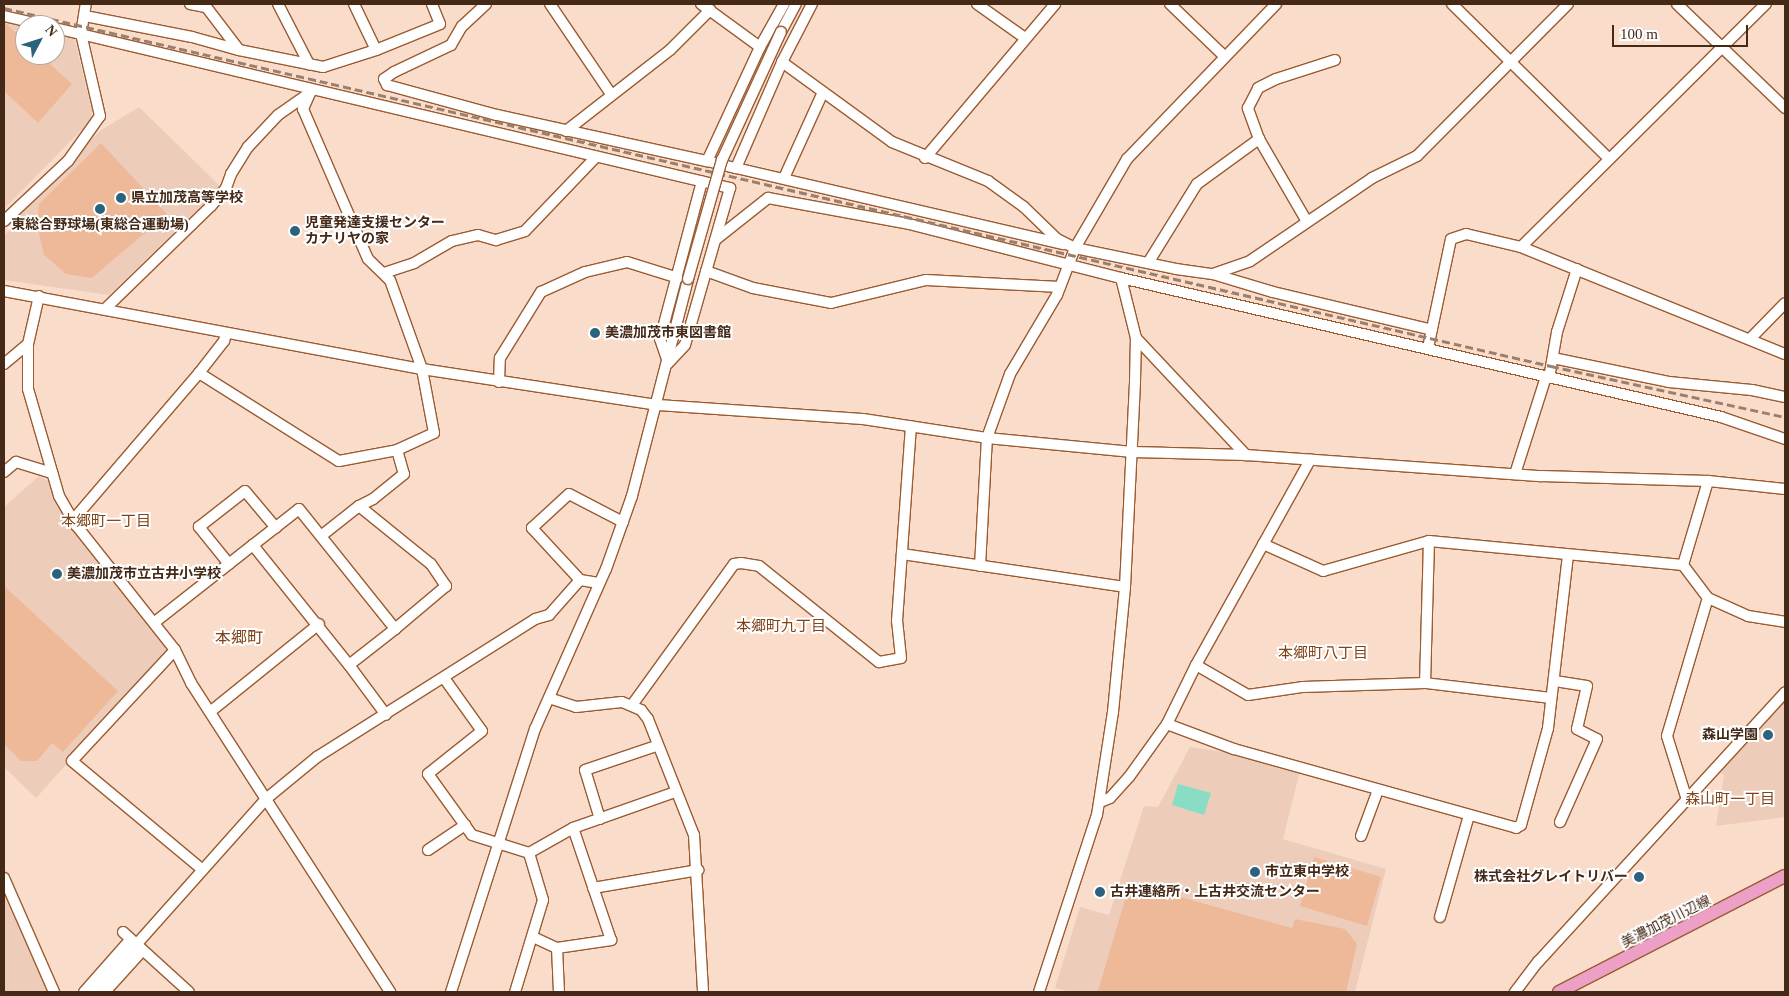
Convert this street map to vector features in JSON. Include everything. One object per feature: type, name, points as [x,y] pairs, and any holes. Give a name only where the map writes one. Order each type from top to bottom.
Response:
[{"type":"main road","name":"美濃加茂川辺線","points":[[1559,992],[1785,876]]},
{"type":"street","points":[[4,221],[68,161],[100,116],[81,34],[86,4]]},
{"type":"street","points":[[190,4],[205,6],[239,50]]},
{"type":"street","points":[[278,4],[308,64]]},
{"type":"street","points":[[354,4],[376,50]]},
{"type":"street","points":[[85,16],[192,37],[239,50],[323,67],[376,50],[440,24],[432,4]]},
{"type":"street","points":[[486,4],[462,26],[451,45],[394,72],[384,79],[387,85],[566,131],[784,178],[1036,240],[1213,274],[1273,292],[1432,330]]},
{"type":"street","points":[[550,4],[611,94]]},
{"type":"street","points":[[701,4],[760,48]]},
{"type":"street","points":[[707,161],[760,48],[784,4]]},
{"type":"street","points":[[683,279],[722,160],[781,32],[796,4]]},
{"type":"street","points":[[736,168],[782,62],[812,4]]},
{"type":"street","points":[[977,4],[1025,38]]},
{"type":"street","points":[[925,158],[1055,4]]},
{"type":"street","points":[[1170,4],[1225,57]]},
{"type":"street","points":[[980,566],[986,438],[1010,374],[1058,291],[1069,263],[1072,246],[1127,158],[1276,4]]},
{"type":"street","points":[[1452,4],[1512,60],[1608,158]]},
{"type":"street","points":[[1213,274],[1250,261],[1306,220],[1372,178],[1417,156],[1568,4]]},
{"type":"street","points":[[1676,4],[1785,108]]},
{"type":"street","points":[[1521,247],[1608,158],[1766,4]]},
{"type":"street","points":[[566,131],[611,94],[670,50],[710,10]]},
{"type":"street","points":[[65,30],[312,91],[730,188],[685,345],[668,363]]},
{"type":"street","points":[[1306,220],[1258,139],[1248,108],[1258,88],[1276,79],[1335,60]]},
{"type":"street","points":[[782,62],[892,142],[925,158],[988,182],[1072,246]]},
{"type":"street","points":[[199,372],[339,461],[397,450],[434,433],[422,369],[390,280],[368,259],[303,109],[312,91]]},
{"type":"street","points":[[106,308],[221,194],[248,147],[278,115],[312,91]]},
{"type":"street","points":[[784,178],[823,92]]},
{"type":"street","points":[[1148,263],[1197,184],[1258,139]]},
{"type":"street","points":[[384,274],[414,263],[452,241],[478,235],[496,240],[525,231],[596,157]]},
{"type":"street","points":[[451,992],[535,729],[599,583],[623,522],[658,405],[668,363],[702,181]]},
{"type":"street","points":[[715,240],[768,198],[909,224],[1069,263],[1121,278],[1721,417],[1785,439]]},
{"type":"street","points":[[1428,348],[1451,239],[1466,234],[1521,247],[1750,338],[1785,354]]},
{"type":"street","points":[[499,382],[500,358],[541,292],[585,272],[627,262],[683,279]]},
{"type":"street","points":[[1514,474],[1553,358],[1556,332],[1577,269]]},
{"type":"street","points":[[706,272],[753,288],[832,303],[926,280],[1058,291]]},
{"type":"street","points":[[1039,992],[1086,852],[1100,802],[1125,587],[1136,338],[1121,278]]},
{"type":"street","points":[[4,291],[106,308],[226,334],[422,369],[658,405],[863,419],[986,438],[1132,452],[1246,455],[1514,474],[1708,481],[1785,489]]},
{"type":"street","points":[[39,296],[28,344],[28,389],[60,496],[73,520],[155,622],[175,650],[210,712],[390,992]]},
{"type":"street","points":[[1750,338],[1785,304]]},
{"type":"street","points":[[73,520],[199,372],[224,341],[226,334]]},
{"type":"street","points":[[1136,338],[1246,455]]},
{"type":"street","points":[[4,364],[28,344]]},
{"type":"street","points":[[1553,358],[1670,382],[1752,390],[1785,397]]},
{"type":"street","points":[[632,705],[734,564],[759,566],[880,662],[900,658],[897,621],[911,427]]},
{"type":"street","points":[[321,536],[404,474],[397,450]]},
{"type":"street","points":[[1100,802],[1110,798],[1129,777],[1167,724],[1196,665],[1310,460]]},
{"type":"street","points":[[4,472],[16,462],[52,473]]},
{"type":"street","points":[[1683,565],[1708,481]]},
{"type":"street","points":[[229,564],[198,527],[245,491],[276,528]]},
{"type":"street","points":[[599,583],[580,580],[532,528],[569,494],[623,522]]},
{"type":"street","points":[[349,665],[446,586],[430,564],[359,506]]},
{"type":"street","points":[[155,622],[299,510],[395,629]]},
{"type":"street","points":[[1263,544],[1323,571],[1429,541],[1568,556],[1683,565],[1708,598],[1748,616],[1785,622]]},
{"type":"street","points":[[1425,682],[1429,541]]},
{"type":"street","points":[[253,545],[319,624],[386,715]]},
{"type":"street","points":[[902,554],[1125,587]]},
{"type":"street","points":[[1167,724],[1234,749],[1516,828],[1521,825],[1548,728],[1550,698],[1555,681],[1568,556]]},
{"type":"street","points":[[84,992],[203,870],[266,799],[317,757],[536,619],[549,615],[580,580]]},
{"type":"street","points":[[1687,800],[1667,736],[1708,598]]},
{"type":"street","points":[[210,712],[319,624]]},
{"type":"street","points":[[175,650],[72,761],[203,870]]},
{"type":"street","points":[[1196,665],[1248,695],[1303,687],[1425,682],[1550,698]]},
{"type":"street","points":[[444,678],[482,731],[428,774],[472,835],[529,853],[573,828],[675,792]]},
{"type":"street","points":[[1555,681],[1588,686],[1578,729],[1596,739],[1560,822]]},
{"type":"street","points":[[1514,992],[1538,962],[1785,692]]},
{"type":"street","points":[[549,698],[576,707],[622,702],[632,705],[648,719],[656,746],[694,835],[698,870],[703,992]]},
{"type":"street","points":[[600,819],[585,770],[656,746]]},
{"type":"street","points":[[1362,836],[1378,790]]},
{"type":"street","points":[[1440,917],[1469,815]]},
{"type":"street","points":[[428,850],[465,825]]},
{"type":"street","points":[[533,937],[558,948],[611,940],[573,828]]},
{"type":"street","points":[[515,992],[543,900],[529,853]]},
{"type":"street","points":[[593,888],[698,870]]},
{"type":"street","points":[[4,878],[54,992]]},
{"type":"street","points":[[94,992],[133,942]]},
{"type":"street","points":[[105,992],[133,942]]},
{"type":"street","points":[[133,942],[189,992]]},
{"type":"street","points":[[558,948],[559,992]]},
{"type":"shaded area","points":[[4,22],[15,25],[15,65],[65,65],[65,35],[74,37],[92,110],[91,120],[4,209]]},
{"type":"shaded area","points":[[4,22],[15,32],[15,65],[51,65],[72,84],[38,123],[4,91]]},
{"type":"shaded area","name":"県立加茂高等学校","points":[[139,107],[221,187],[109,295],[4,280],[4,236],[18,222],[20,210],[100,131]]},
{"type":"shaded area","name":"東総合野球場(東総合運動場)","points":[[101,143],[167,214],[92,278],[66,274],[44,255],[37,225],[39,204]]},
{"type":"shaded area","name":"美濃加茂市立古井小学校","points":[[39,476],[49,481],[60,509],[162,638],[167,653],[36,798],[4,767],[4,507]]},
{"type":"shaded area","points":[[4,586],[118,691],[63,752],[52,743],[37,761],[21,761],[4,744]]},
{"type":"shaded area","name":"森山学園","points":[[1785,698],[1785,817],[1716,826],[1724,775],[1718,771]]},
{"type":"shaded area","name":"市立東中学校","points":[[1190,747],[1244,755],[1300,771],[1283,839],[1386,869],[1355,992],[1071,992],[1055,988],[1080,907],[1109,915],[1144,806],[1158,807]]},
{"type":"shaded area","points":[[1314,857],[1381,877],[1367,926],[1300,906]]},
{"type":"shaded area","points":[[1130,883],[1292,928],[1295,919],[1345,929],[1357,944],[1346,992],[1098,991]]},
{"type":"shaded area","points":[[4,890],[50,992],[4,992]]},
{"type":"water","points":[[1178,784],[1211,793],[1204,815],[1172,805]]},
{"type":"railway","points":[[4,8],[1551,366],[1785,417]]},
{"type":"place","name":"県立加茂高等学校","points":[[121,198]]},
{"type":"place","name":"東総合野球場(東総合運動場)","points":[[100,209]]},
{"type":"place","name":"児童発達支援センター カナリヤの家","points":[[295,231]]},
{"type":"place","name":"美濃加茂市東図書館","points":[[595,333]]},
{"type":"place","name":"美濃加茂市立古井小学校","points":[[57,574]]},
{"type":"place","name":"森山学園","points":[[1768,735]]},
{"type":"place","name":"市立東中学校","points":[[1255,872]]},
{"type":"place","name":"株式会社グレイトリバー","points":[[1639,877]]},
{"type":"place","name":"古井連絡所・上古井交流センター","points":[[1100,892]]},
{"type":"district","name":"本郷町一丁目","points":[[106,522]]},
{"type":"district","name":"本郷町九丁目","points":[[781,627]]},
{"type":"district","name":"本郷町","points":[[239,638]]},
{"type":"district","name":"本郷町八丁目","points":[[1323,654]]},
{"type":"district","name":"森山町一丁目","points":[[1730,800]]}]
